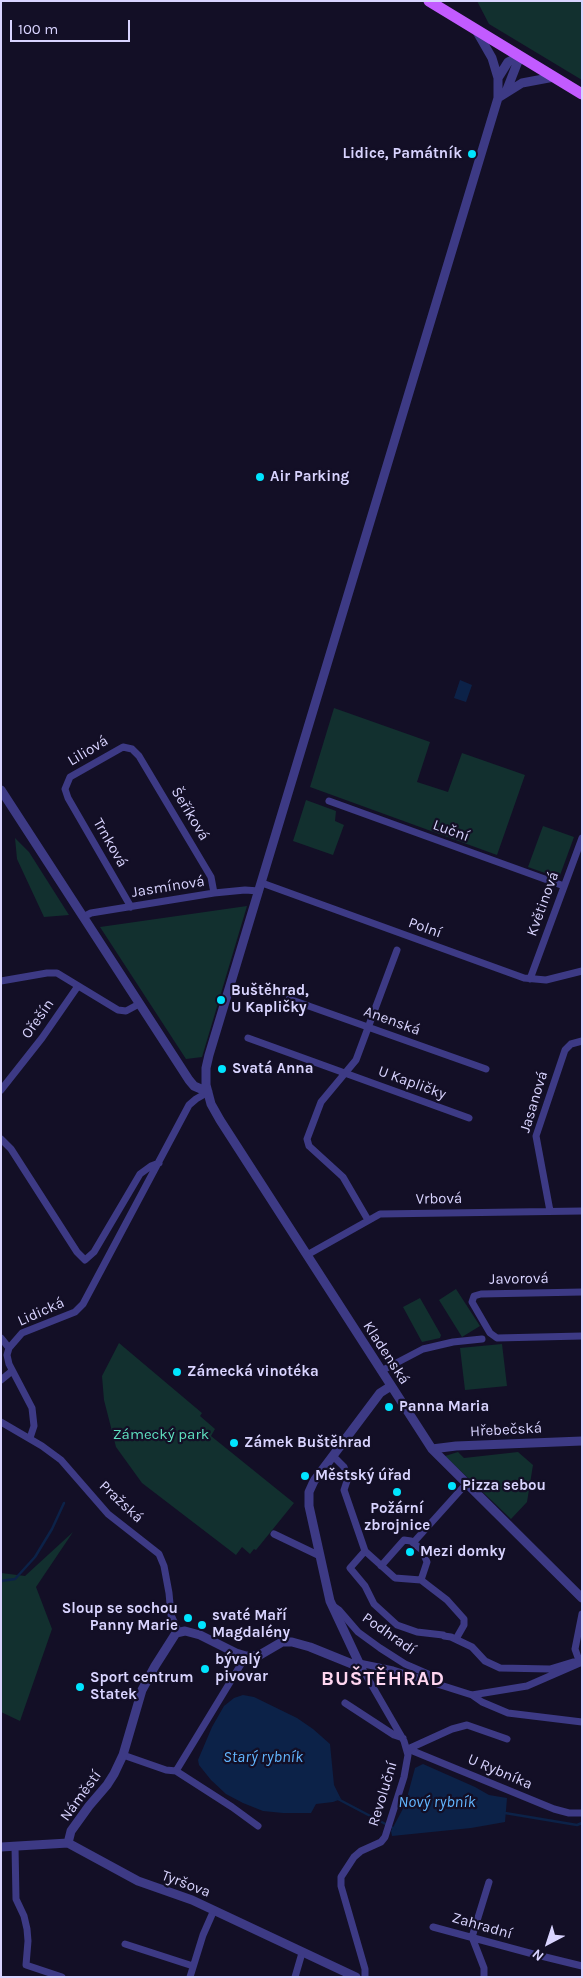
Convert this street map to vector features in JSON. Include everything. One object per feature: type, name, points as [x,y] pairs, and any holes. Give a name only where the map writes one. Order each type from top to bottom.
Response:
[{"type":"main road","points":[[428,1],[582,94]]},
{"type":"street","points":[[208,1092],[206,1078],[208,1061],[498,98],[498,78],[492,58],[476,30]]},
{"type":"street","points":[[498,78],[508,62],[520,56]]},
{"type":"street","points":[[506,92],[520,56]]},
{"type":"street","points":[[498,98],[522,83],[554,78]]},
{"type":"street","name":"Liliová","points":[[66,793],[65,785],[70,777],[116,750],[127,748],[136,752]]},
{"type":"street","name":"Šeříková","points":[[136,752],[211,877],[214,893]]},
{"type":"street","points":[[1,790],[188,1080],[194,1086],[208,1092]]},
{"type":"street","name":"Trnková","points":[[66,793],[131,906]]},
{"type":"street","name":"Luční","points":[[329,801],[564,886]]},
{"type":"street","name":"Květinová","points":[[530,979],[582,838]]},
{"type":"street","name":"Jasmínová","points":[[83,917],[91,913],[131,906],[260,887]]},
{"type":"street","name":"Polní","points":[[260,887],[530,979],[556,978],[582,971]]},
{"type":"street","points":[[368,1220],[343,1177],[308,1142],[308,1134],[321,1102],[356,1060],[397,950]]},
{"type":"street","name":"Ořešín","points":[[1,981],[54,973],[60,974],[118,1010],[126,1011],[140,1004]]},
{"type":"street","name":"Ořešín","points":[[1,1090],[42,1038],[78,986]]},
{"type":"street","name":"Anenská","points":[[289,998],[486,1068]]},
{"type":"street","name":"U Kapličky","points":[[248,1038],[469,1118]]},
{"type":"street","name":"Jasanová","points":[[550,1211],[535,1139],[565,1050],[571,1044],[582,1041]]},
{"type":"street","name":"Lidická","points":[[30,1438],[34,1426],[32,1408],[12,1371],[8,1360],[9,1348],[22,1333],[75,1312],[83,1304],[189,1106],[208,1092]]},
{"type":"street","name":"Kladenská","points":[[208,1092],[220,1120],[432,1449],[582,1598]]},
{"type":"street","name":"Lidická","points":[[1,1139],[11,1149],[77,1252],[85,1260],[94,1252],[140,1174],[158,1163]]},
{"type":"street","name":"Vrbová","points":[[307,1256],[368,1220],[384,1214],[582,1211]]},
{"type":"street","name":"Javorová","points":[[582,1292],[481,1294],[474,1296],[472,1302],[490,1333],[497,1338],[582,1336]]},
{"type":"street","points":[[1,1338],[9,1348]]},
{"type":"street","points":[[382,1372],[423,1349],[482,1338]]},
{"type":"street","points":[[1,1380],[12,1371]]},
{"type":"street","name":"Revoluční","points":[[365,1977],[365,1969],[341,1886],[341,1877],[354,1857],[364,1849],[378,1844],[385,1836],[406,1771],[408,1750],[403,1738],[359,1663],[332,1605],[308,1506],[309,1492],[314,1480],[380,1393],[391,1386]]},
{"type":"street","name":"Pražská","points":[[1,1422],[30,1438],[61,1460],[108,1514],[159,1554],[163,1562],[168,1584],[170,1612],[178,1631]]},
{"type":"street","name":"Hřebečská","points":[[432,1449],[456,1446],[582,1441]]},
{"type":"street","points":[[332,1456],[343,1464],[346,1472],[348,1480],[344,1490],[365,1551],[398,1579],[420,1580],[447,1600],[464,1619],[464,1625],[456,1639]]},
{"type":"street","points":[[414,1543],[466,1484]]},
{"type":"street","points":[[274,1534],[320,1556]]},
{"type":"street","points":[[381,1566],[404,1540],[409,1539],[422,1550],[427,1560],[420,1580]]},
{"type":"street","points":[[365,1551],[350,1568],[366,1588],[374,1604],[396,1625],[417,1632],[443,1635],[456,1639],[474,1648],[489,1664],[500,1668],[544,1670],[575,1661],[581,1662]]},
{"type":"street","name":"Podhradí","points":[[332,1605],[339,1610],[358,1632],[380,1648],[405,1664],[428,1674],[429,1682]]},
{"type":"street","points":[[581,1662],[575,1649],[582,1614]]},
{"type":"street","points":[[178,1631],[200,1635],[246,1656],[258,1656],[282,1642],[292,1642],[310,1647],[352,1664],[359,1663],[394,1670],[472,1695],[482,1702],[508,1713],[582,1722]]},
{"type":"street","name":"Náměstí","points":[[68,1843],[71,1831],[89,1806],[107,1786],[123,1755],[142,1690],[171,1638],[178,1631]]},
{"type":"street","points":[[176,1771],[246,1656]]},
{"type":"street","points":[[472,1695],[527,1686],[581,1662]]},
{"type":"street","points":[[346,1703],[394,1735],[403,1738]]},
{"type":"street","points":[[408,1750],[452,1729],[467,1725],[507,1739]]},
{"type":"street","name":"U Rybníka","points":[[408,1750],[554,1809],[569,1813],[582,1813]]},
{"type":"street","points":[[123,1755],[166,1770],[176,1771],[258,1826]]},
{"type":"street","points":[[1,1847],[68,1843]]},
{"type":"street","name":"Tyršova","points":[[68,1843],[138,1881],[176,1893],[356,1977]]},
{"type":"street","points":[[15,1846],[16,1899],[24,1916],[27,1929],[26,1965],[62,1977]]},
{"type":"street","points":[[484,1977],[484,1968],[472,1937],[489,1882]]},
{"type":"street","points":[[190,1977],[203,1935],[214,1910]]},
{"type":"street","name":"Zahradní","points":[[433,1926],[582,1966]]},
{"type":"street","points":[[125,1944],[193,1966]]},
{"type":"street","points":[[295,1977],[302,1953]]},
{"type":"green space","points":[[477,1],[582,1],[582,80],[489,24]]},
{"type":"green space","points":[[334,708],[430,742],[417,782],[448,792],[462,753],[525,775],[497,855],[310,787]]},
{"type":"green space","points":[[306,800],[336,811],[335,821],[344,825],[333,855],[293,841]]},
{"type":"green space","points":[[543,826],[574,837],[559,878],[528,867]]},
{"type":"green space","points":[[15,838],[29,852],[69,915],[44,917],[17,859]]},
{"type":"green space","points":[[247,906],[202,1057],[186,1059],[100,927]]},
{"type":"green space","points":[[456,1289],[480,1326],[462,1337],[439,1300]]},
{"type":"green space","points":[[420,1298],[441,1335],[440,1338],[422,1342],[403,1307]]},
{"type":"green space","name":"Zámecký park","points":[[119,1343],[202,1413],[200,1416],[215,1429],[211,1436],[294,1503],[256,1550],[254,1549],[250,1554],[242,1547],[236,1555],[142,1483],[116,1447],[104,1400],[102,1376]]},
{"type":"green space","points":[[502,1344],[507,1386],[465,1390],[460,1348]]},
{"type":"green space","points":[[458,1452],[464,1458],[518,1452],[533,1465],[527,1502],[511,1519],[445,1456]]},
{"type":"green space","points":[[73,1532],[36,1587],[52,1629],[20,1721],[1,1712],[1,1573],[25,1576]]},
{"type":"water","points":[[460,680],[472,685],[466,702],[454,698]]},
{"type":"water","name":"Starý rybník","points":[[243,1695],[254,1697],[297,1718],[330,1744],[334,1785],[341,1799],[316,1804],[311,1813],[263,1811],[226,1794],[211,1780],[199,1765],[198,1760],[212,1727],[224,1706],[234,1698]]},
{"type":"water","name":"Nový rybník","points":[[423,1764],[489,1795],[507,1798],[505,1822],[471,1828],[392,1836],[391,1831],[405,1805],[415,1768]]},
{"type":"waterway","points":[[1,1581],[15,1579],[35,1557],[52,1529],[64,1503]]},
{"type":"waterway","points":[[338,1799],[395,1829]]},
{"type":"waterway","points":[[505,1813],[577,1825],[582,1823]]},
{"type":"place","name":"Lidice, Památník","points":[[472,154]]},
{"type":"place","name":"Air Parking","points":[[260,477]]},
{"type":"place","name":"Buštěhrad, U Kapličky","points":[[221,1000]]},
{"type":"place","name":"Svatá Anna","points":[[222,1069]]},
{"type":"place","name":"Zámecká vinotéka","points":[[177,1372]]},
{"type":"place","name":"Panna Maria","points":[[389,1407]]},
{"type":"place","name":"Zámek Buštěhrad","points":[[234,1443]]},
{"type":"place","name":"Městský úřad","points":[[305,1476]]},
{"type":"place","name":"Pizza sebou","points":[[452,1486]]},
{"type":"place","name":"Požární zbrojnice","points":[[397,1492]]},
{"type":"place","name":"Mezi domky","points":[[410,1552]]},
{"type":"place","name":"Sloup se sochou Panny Marie","points":[[188,1618]]},
{"type":"place","name":"svaté Maří Magdalény","points":[[202,1625]]},
{"type":"place","name":"bývalý pivovar","points":[[205,1669]]},
{"type":"place","name":"Sport centrum Statek","points":[[80,1687]]},
{"type":"district","name":"BUŠTĚHRAD","points":[[383,1679]]}]
